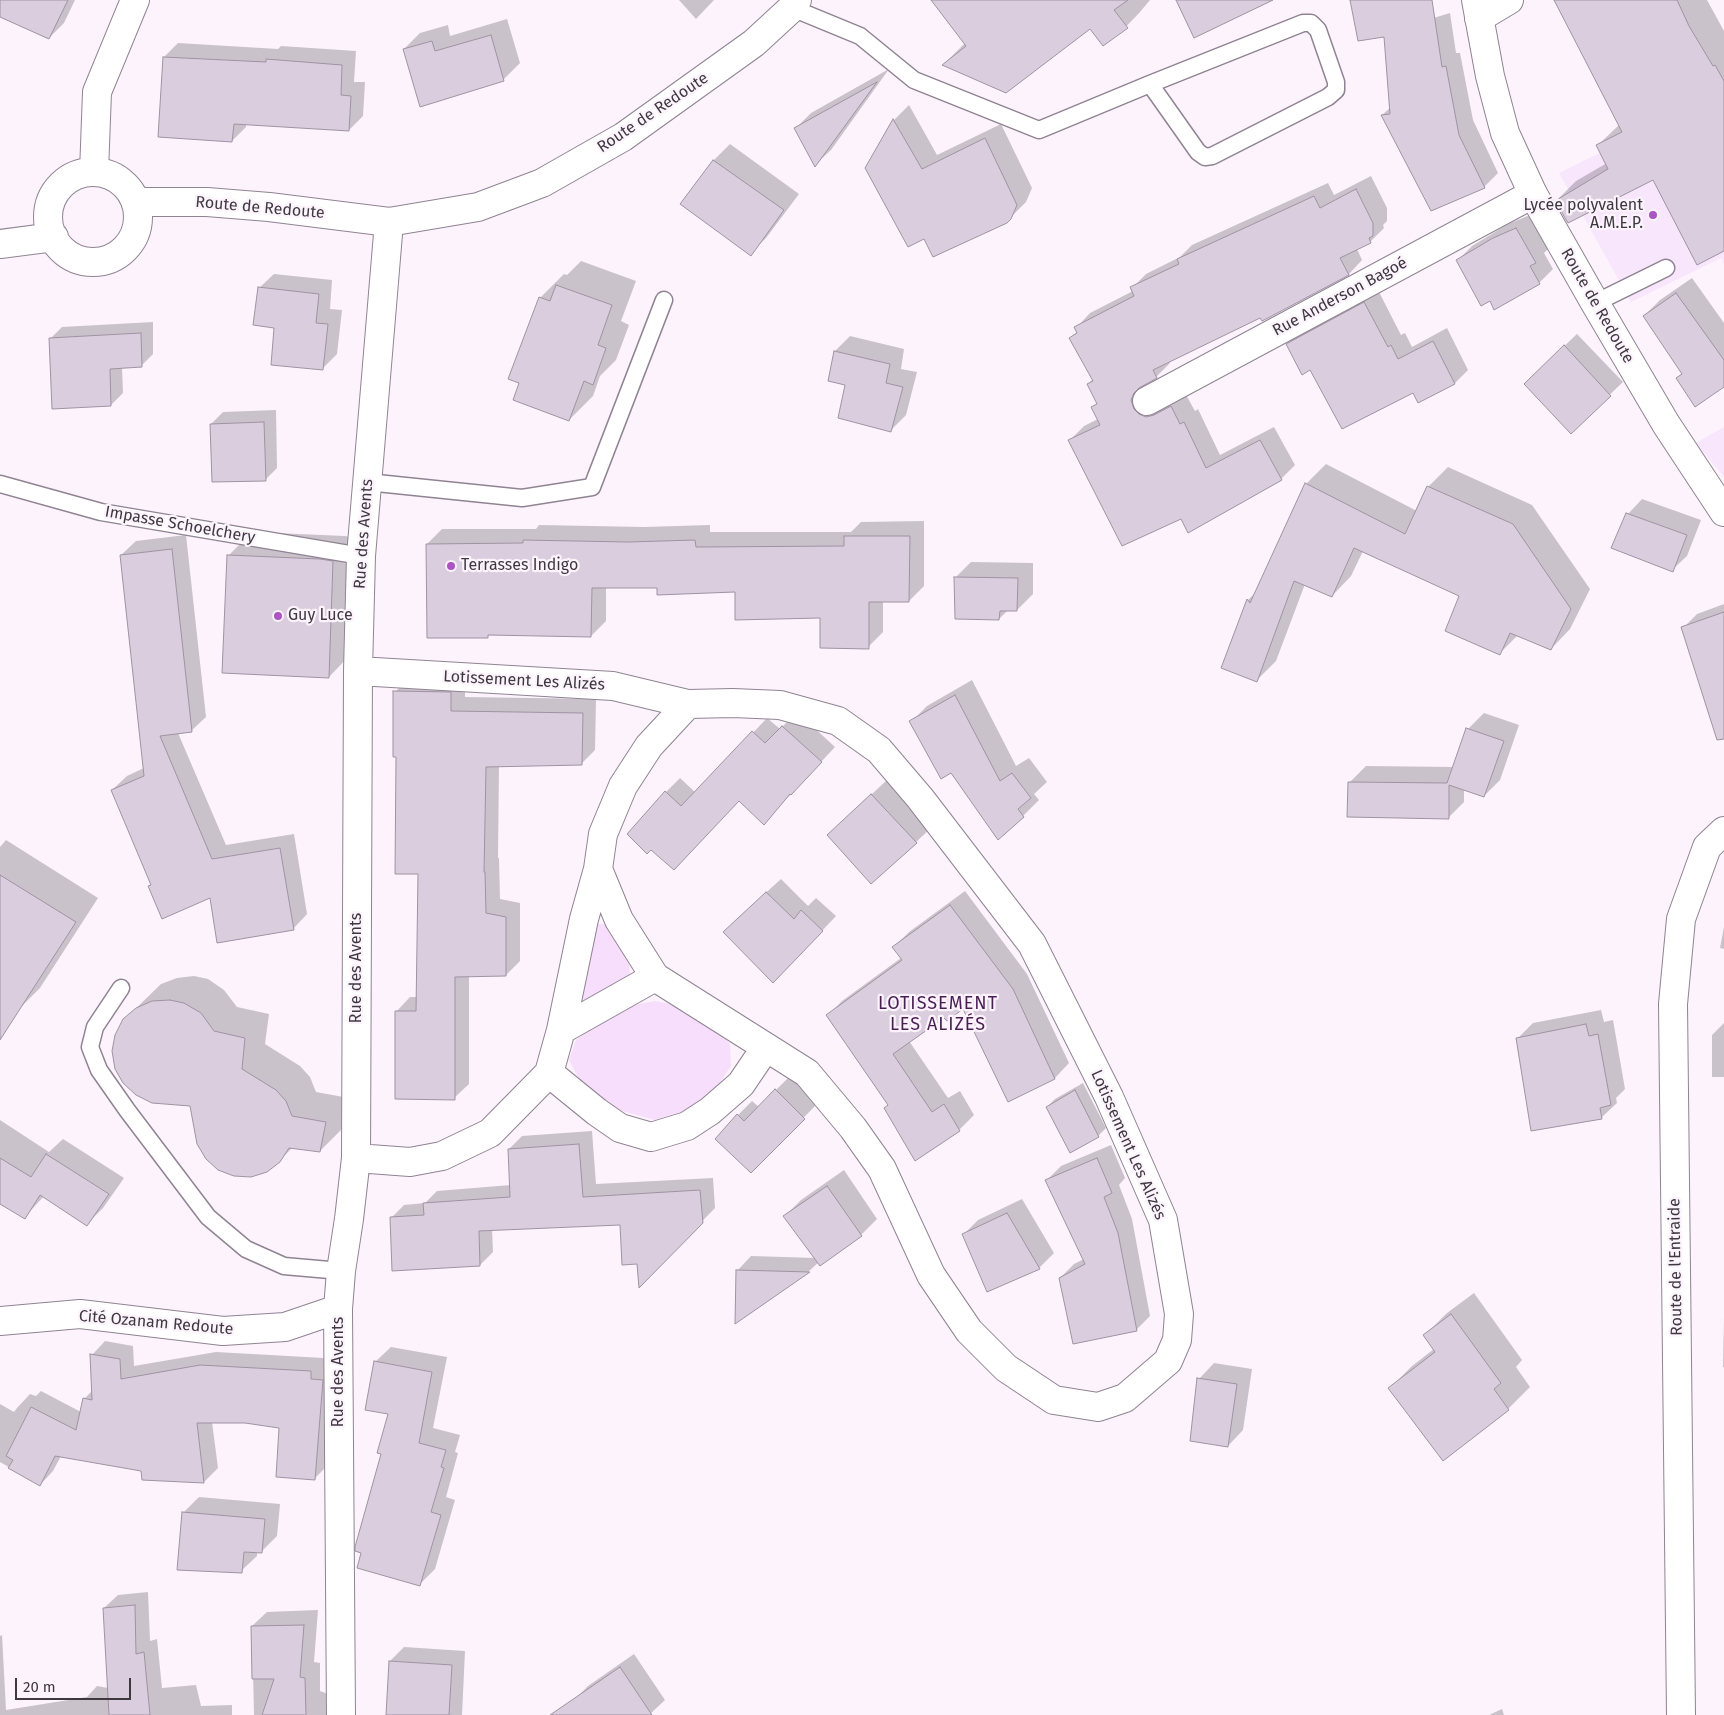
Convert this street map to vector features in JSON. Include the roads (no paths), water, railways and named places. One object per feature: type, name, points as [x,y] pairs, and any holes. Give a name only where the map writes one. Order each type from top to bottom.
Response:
[{"type":"street","points":[[94,172],[97,92],[135,0]]},
{"type":"street","points":[[1478,9],[1509,0]]},
{"type":"street","name":"Route de Redoute","points":[[136,202],[207,202],[269,207],[390,222],[478,207],[542,183],[623,137],[754,43],[794,4]]},
{"type":"street","name":"Route de Redoute","points":[[1478,9],[1490,76],[1506,134],[1533,194],[1666,424],[1724,512]]},
{"type":"street","points":[[82,173],[107,174],[120,180],[130,190],[136,202],[139,217],[136,232],[129,245],[118,255],[104,260],[89,262],[75,258],[62,249],[54,237],[50,226],[49,214],[55,193],[62,184],[82,173]]},
{"type":"street","name":"Rue Anderson Bagoé","points":[[1147,401],[1533,194]]},
{"type":"street","name":"Rue des Avents","points":[[341,1715],[338,1309],[341,1270],[356,1158],[358,671],[361,556],[390,222]]},
{"type":"street","points":[[0,244],[54,237]]},
{"type":"street","name":"Lotissement Les Alizés","points":[[358,671],[613,686],[688,704],[780,705],[838,721],[879,750],[920,798],[1032,944],[1109,1097],[1163,1220],[1179,1314],[1177,1340],[1168,1361],[1125,1398],[1098,1407],[1054,1400],[1006,1368],[969,1331],[931,1275],[882,1169],[853,1128],[807,1073],[655,977],[619,920],[598,869]]},
{"type":"street","points":[[356,1158],[410,1162],[442,1156],[490,1133],[549,1073],[561,1030],[584,919],[598,869],[603,834],[623,786],[649,746],[688,704]]},
{"type":"street","name":"Route de l'Entraide","points":[[1682,1715],[1673,1004],[1681,919],[1707,848],[1724,831]]},
{"type":"street","points":[[561,1030],[655,977]]},
{"type":"street","points":[[549,1073],[620,1128],[650,1137],[688,1126],[710,1111],[741,1084],[766,1047]]},
{"type":"street","name":"Cité Ozanam Redoute","points":[[0,1321],[80,1314],[223,1331],[285,1328],[338,1309]]},
{"type":"lane","points":[[794,4],[860,36],[914,80],[1039,130],[1150,84],[1303,23],[1312,23],[1318,30],[1336,82],[1336,90],[1328,97],[1212,156],[1205,157],[1198,152],[1150,84]]},
{"type":"lane","points":[[1595,304],[1666,268]]},
{"type":"lane","points":[[367,482],[522,498],[592,487],[664,300]]},
{"type":"lane","name":"Impasse Schoelchery","points":[[0,484],[101,512],[361,556]]},
{"type":"lane","points":[[121,988],[95,1026],[90,1047],[99,1070],[208,1217],[246,1249],[284,1266],[341,1270]]},
{"type":"place","name":"Lycée polyvalent A.M.E.P.","points":[[1653,215]]},
{"type":"place","name":"Terrasses Indigo","points":[[451,566]]},
{"type":"place","name":"Guy Luce","points":[[278,616]]},
{"type":"district","name":"LOTISSEMENT LES ALIZÉS","points":[[938,1014]]}]
